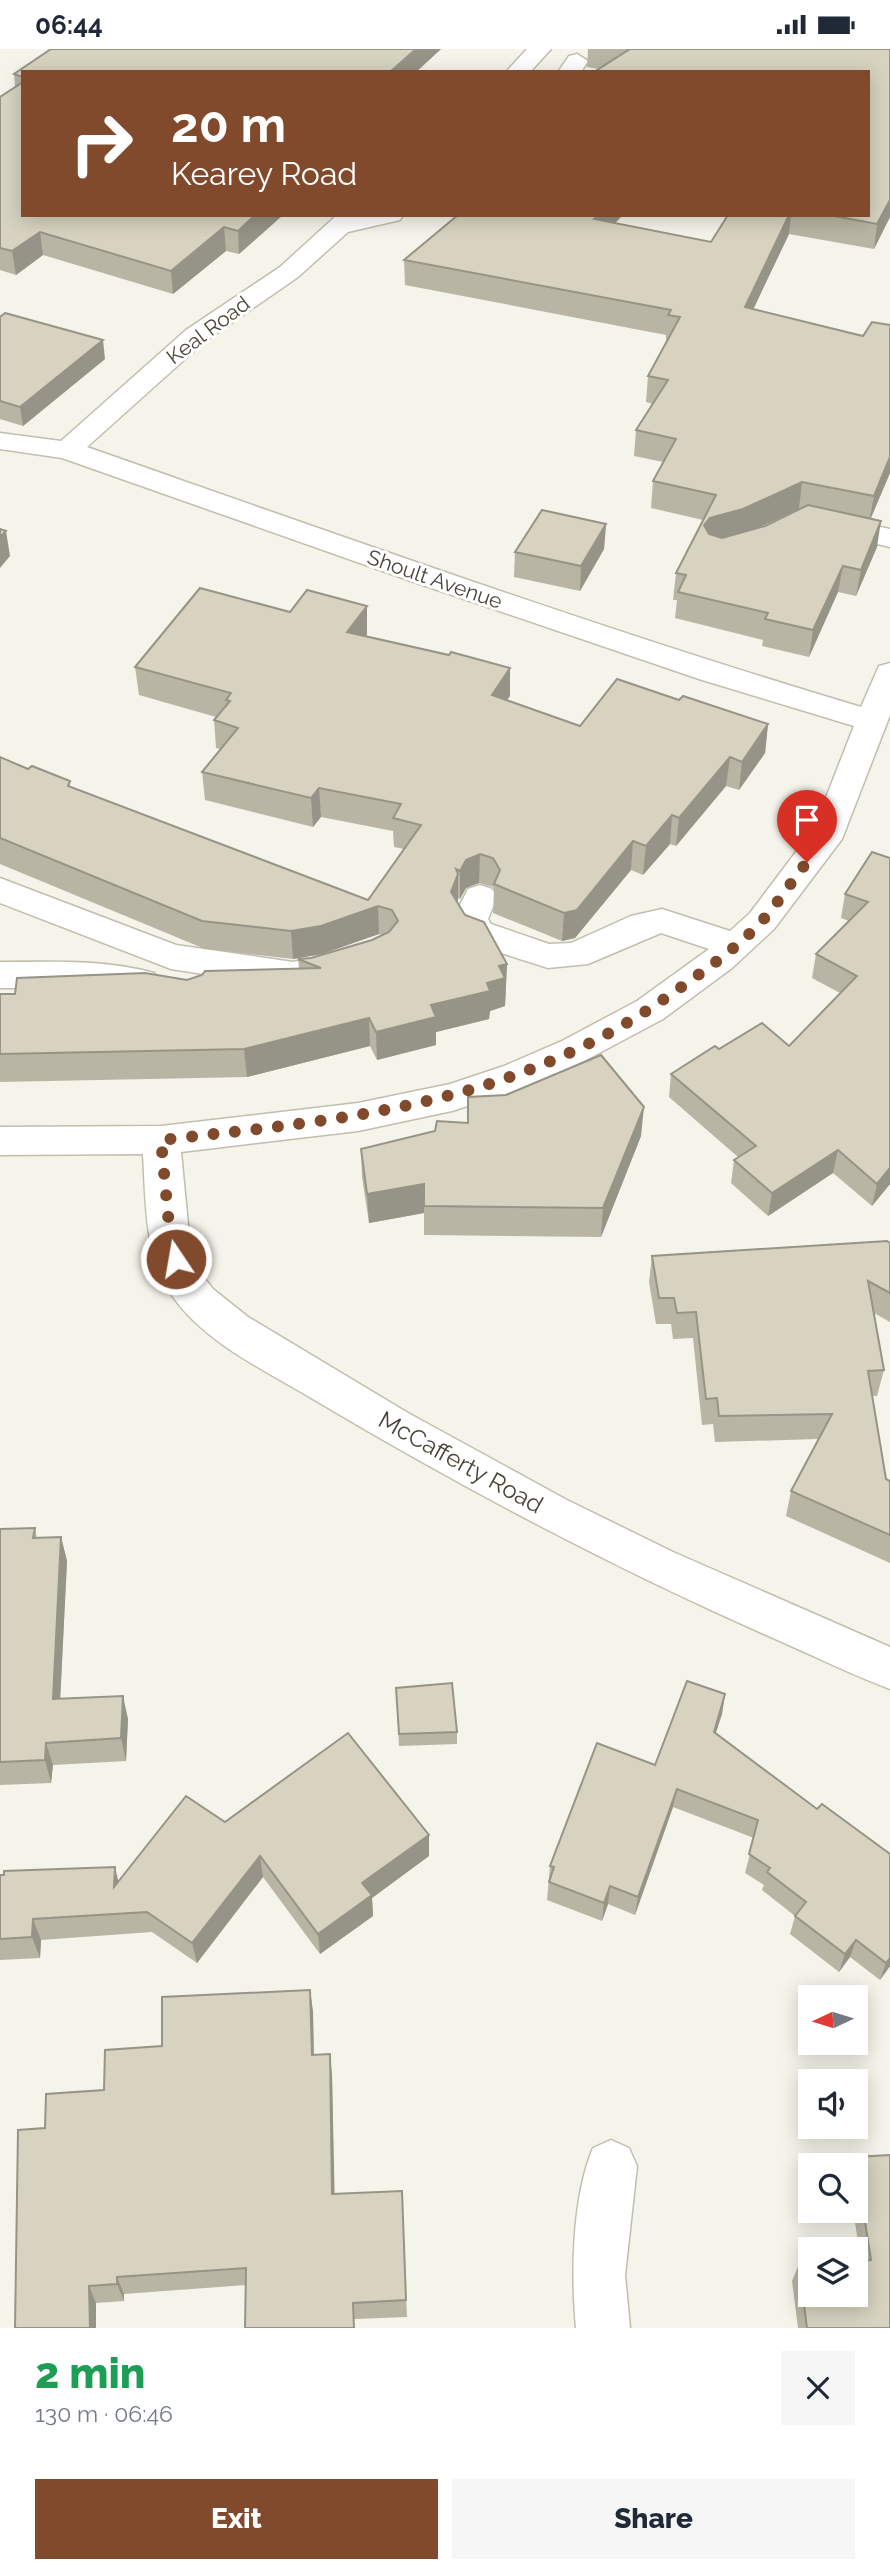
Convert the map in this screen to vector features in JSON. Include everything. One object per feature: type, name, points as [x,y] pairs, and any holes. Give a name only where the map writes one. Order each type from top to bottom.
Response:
[{"type":"street","points":[[519,70],[540,49]]},
{"type":"street","points":[[346,220],[373,217]]},
{"type":"street","name":"Keal Road","points":[[67,450],[180,348],[289,272],[346,220]]},
{"type":"street","name":"Shoult Avenue","points":[[0,441],[67,450],[422,575],[713,673],[871,721]]},
{"type":"street","points":[[800,520],[890,538]]},
{"type":"street","points":[[0,1141],[161,1140],[358,1117],[452,1097],[517,1076],[650,1010],[762,921],[830,831],[890,673]]},
{"type":"street","points":[[0,890],[171,957],[293,975],[329,969]]},
{"type":"street","points":[[480,897],[470,919],[479,933],[548,956],[576,955],[643,925],[662,921],[735,945]]},
{"type":"street","points":[[0,975],[87,975],[191,992]]},
{"type":"street","name":"McCafferty Road","points":[[161,1140],[170,1236],[184,1283],[200,1302],[221,1318],[350,1400],[583,1529],[890,1669]]},
{"type":"street","points":[[603,2328],[598,2275],[611,2166]]},
{"type":"building","points":[[51,49],[416,49],[392,70],[21,70],[21,76],[14,74]]},
{"type":"building","points":[[630,49],[890,49],[890,200],[877,224],[840,217],[870,217],[870,70],[597,70]]},
{"type":"building","points":[[21,83],[21,217],[253,217],[238,231],[224,227],[171,271],[40,232],[12,251],[0,248],[0,97]]},
{"type":"building","points":[[456,217],[596,217],[594,219],[711,242],[727,217],[788,217],[745,307],[863,336],[872,322],[890,325],[890,457],[874,496],[802,482],[743,509],[710,518],[704,525],[709,534],[722,538],[765,526],[808,505],[881,521],[861,570],[843,566],[813,630],[765,619],[768,613],[678,592],[686,575],[676,573],[716,495],[653,481],[676,439],[636,430],[668,380],[648,376],[680,317],[668,315],[671,310],[404,260]]},
{"type":"building","points":[[5,313],[103,340],[20,407],[0,401],[0,317]]},
{"type":"building","points":[[542,510],[606,524],[581,566],[515,552]]},
{"type":"building","points":[[200,588],[290,612],[307,590],[367,606],[347,632],[449,655],[451,652],[510,668],[492,695],[580,726],[617,679],[679,700],[683,696],[768,724],[742,762],[730,757],[679,818],[672,815],[646,846],[633,841],[577,910],[564,913],[494,884],[500,870],[493,858],[480,854],[466,860],[460,871],[456,869],[458,874],[451,892],[465,915],[484,922],[507,964],[499,966],[505,978],[487,983],[490,991],[431,1005],[436,1017],[376,1032],[369,1018],[244,1049],[0,1054],[0,994],[15,994],[17,978],[145,973],[187,980],[202,975],[205,971],[321,968],[298,959],[311,958],[372,940],[389,932],[398,921],[392,910],[378,906],[321,926],[291,931],[202,921],[0,838],[0,757],[28,769],[32,766],[70,781],[68,786],[368,900],[421,825],[393,818],[401,804],[319,788],[311,798],[202,772],[238,728],[214,720],[230,701],[226,700],[231,693],[135,667]]},
{"type":"building","points":[[872,852],[890,858],[890,1168],[877,1184],[838,1150],[772,1193],[734,1160],[756,1146],[671,1074],[715,1046],[719,1049],[762,1023],[789,1046],[857,976],[816,954],[868,902],[845,894]]},
{"type":"building","points":[[601,1055],[644,1107],[603,1208],[424,1206],[424,1184],[367,1194],[361,1149],[435,1131],[437,1121],[468,1123],[468,1097],[506,1095]]},
{"type":"building","points":[[887,1241],[890,1243],[890,1293],[868,1281],[884,1370],[868,1371],[886,1479],[890,1481],[890,1535],[791,1491],[832,1414],[719,1416],[717,1398],[706,1399],[696,1312],[677,1313],[674,1298],[659,1298],[652,1256]]},
{"type":"building","points":[[35,1528],[33,1538],[61,1537],[53,1699],[123,1696],[121,1738],[46,1743],[45,1760],[0,1762],[0,1529]]},
{"type":"building","points":[[687,1681],[725,1694],[714,1732],[817,1809],[822,1804],[890,1854],[890,1958],[886,1963],[856,1940],[845,1954],[795,1916],[806,1902],[767,1872],[770,1868],[749,1854],[758,1820],[677,1789],[638,1897],[610,1886],[604,1903],[549,1882],[554,1867],[550,1866],[597,1743],[655,1765]]},
{"type":"building","points":[[452,1683],[457,1732],[399,1734],[396,1688]]},
{"type":"building","points":[[348,1733],[429,1835],[362,1883],[372,1895],[318,1934],[260,1856],[192,1943],[147,1912],[33,1919],[32,1937],[0,1939],[0,1875],[4,1875],[4,1871],[115,1867],[114,1887],[186,1796],[225,1822]]},
{"type":"building","points":[[310,1990],[312,2055],[330,2054],[332,2194],[402,2191],[406,2300],[353,2303],[354,2328],[245,2328],[246,2268],[117,2277],[117,2284],[89,2286],[90,2328],[15,2328],[18,2130],[45,2128],[46,2094],[104,2090],[105,2050],[162,2046],[162,1997]]},
{"type":"building","points":[[890,2155],[890,2328],[807,2328],[804,2307],[868,2307],[868,2260],[871,2260],[865,2223],[868,2223],[868,2156]]},
{"type":"route","points":[[176,1259],[170,1236],[161,1140],[358,1117],[452,1097],[517,1076],[575,1050],[650,1010],[720,959],[762,921],[807,862]]}]
